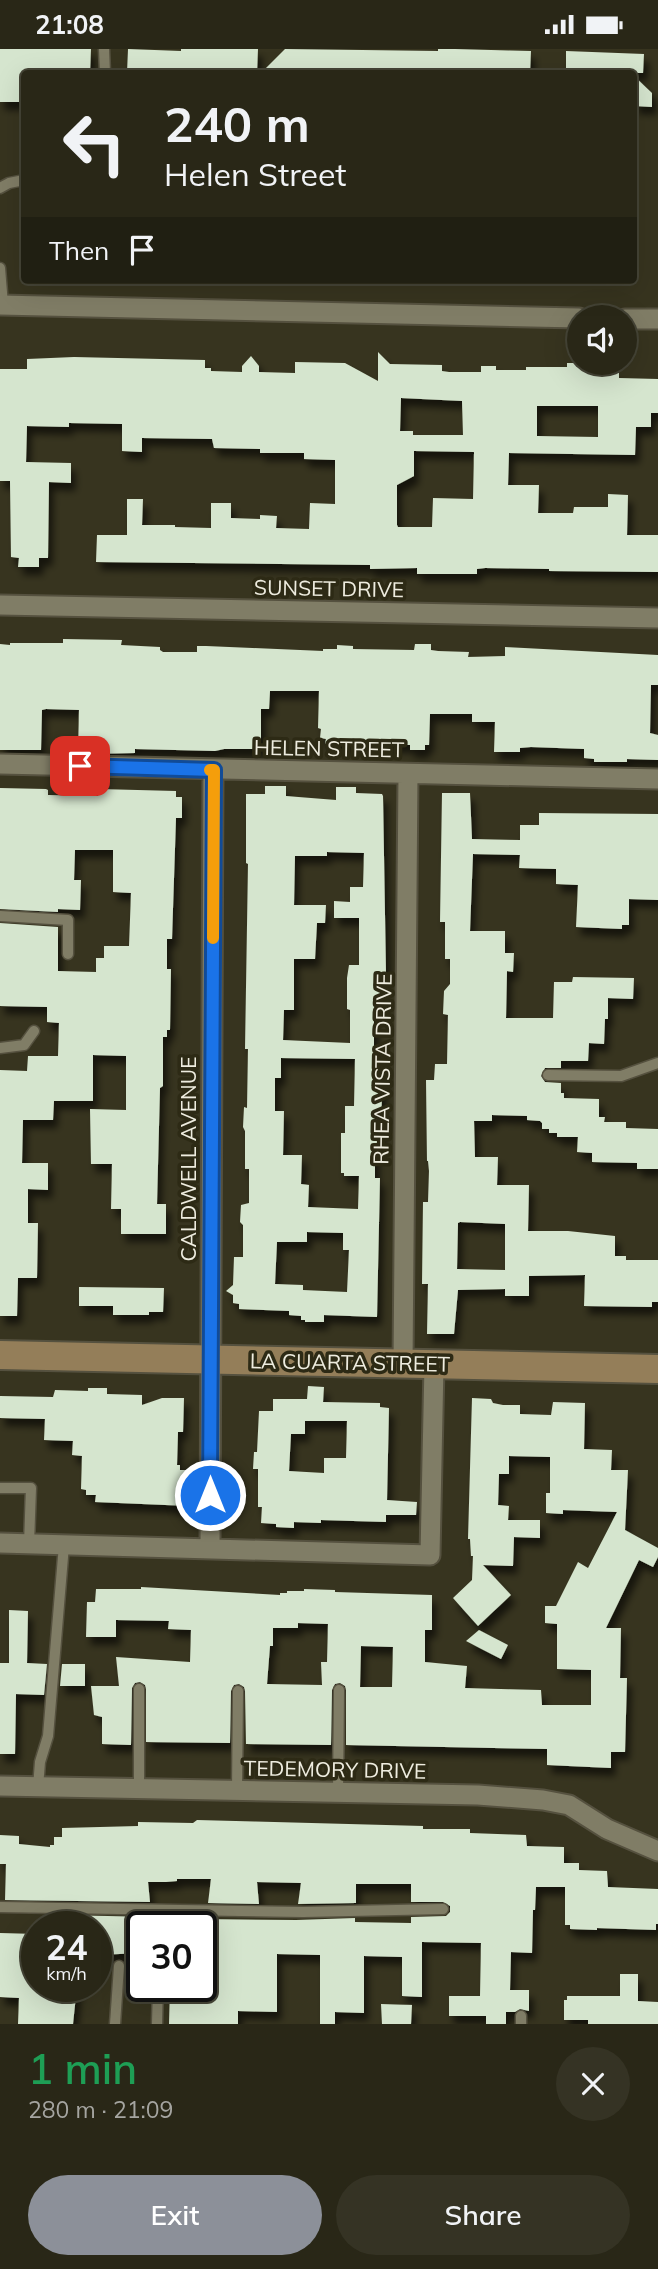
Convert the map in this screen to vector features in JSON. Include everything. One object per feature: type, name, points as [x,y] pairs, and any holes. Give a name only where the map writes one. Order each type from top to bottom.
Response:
[{"type":"street","points":[[1,305],[567,318]]},
{"type":"street","points":[[637,319],[658,319]]},
{"type":"street","name":"SUNSET DRIVE","points":[[0,605],[658,618]]},
{"type":"street","name":"HELEN STREET","points":[[0,764],[658,779]]},
{"type":"street","name":"CALDWELL AVENUE","points":[[210,1549],[214,770]]},
{"type":"street","name":"RHEA VISTA DRIVE","points":[[403,1364],[408,774]]},
{"type":"street","name":"LA CUARTA STREET","points":[[0,1355],[658,1369]]},
{"type":"street","points":[[0,1543],[430,1555],[434,1365]]},
{"type":"street","name":"TEDEMORY DRIVE","points":[[0,1786],[478,1795],[543,1800],[569,1805],[607,1829],[658,1851]]},
{"type":"lane","points":[[104,49],[105,70]]},
{"type":"lane","points":[[0,188],[21,181]]},
{"type":"lane","points":[[0,268],[1,305]]},
{"type":"lane","points":[[0,916],[68,920],[68,954]]},
{"type":"lane","points":[[0,1048],[24,1045],[34,1031]]},
{"type":"lane","points":[[548,1075],[621,1076],[658,1063]]},
{"type":"lane","points":[[0,1488],[30,1488],[29,1544]]},
{"type":"lane","points":[[38,1787],[40,1762],[48,1735],[64,1545]]},
{"type":"lane","points":[[139,1689],[139,1789]]},
{"type":"lane","points":[[338,1793],[339,1690]]},
{"type":"lane","points":[[237,1791],[238,1691]]},
{"type":"lane","points":[[0,1907],[303,1912],[443,1909]]},
{"type":"lane","points":[[115,2024],[119,1966]]},
{"type":"lane","points":[[157,2024],[158,2002]]},
{"type":"building","points":[[0,49],[91,49],[90,70],[21,70],[21,102],[0,102]]},
{"type":"building","points":[[128,49],[258,49],[257,70],[127,70]]},
{"type":"building","points":[[285,49],[531,51],[530,70],[264,70]]},
{"type":"building","points":[[566,51],[644,54],[643,73],[637,73],[637,70],[566,70]]},
{"type":"building","points":[[637,79],[652,93],[652,107],[637,106]]},
{"type":"building","points":[[378,352],[390,364],[442,365],[442,371],[449,372],[481,372],[481,366],[496,366],[496,370],[567,367],[567,375],[619,375],[619,378],[658,379],[658,413],[651,413],[651,427],[636,427],[635,455],[509,453],[508,485],[539,485],[538,513],[573,513],[574,507],[608,507],[608,494],[628,495],[627,535],[658,535],[658,572],[485,568],[477,569],[477,574],[417,574],[417,568],[370,569],[370,565],[96,562],[97,535],[127,535],[127,499],[143,499],[142,525],[211,528],[211,503],[231,503],[231,518],[260,519],[260,515],[277,516],[276,528],[309,529],[310,503],[335,504],[335,460],[304,459],[304,453],[260,453],[260,449],[214,448],[212,439],[142,438],[142,452],[122,451],[122,424],[69,423],[69,427],[27,426],[26,462],[71,463],[71,483],[49,482],[48,558],[39,558],[39,567],[18,567],[19,558],[11,557],[10,481],[0,481],[0,369],[27,369],[27,359],[74,357],[205,360],[205,368],[211,368],[211,371],[242,372],[242,366],[251,356],[259,366],[259,372],[295,373],[295,362],[345,363],[378,381]],"holes":[[[401,398],[462,401],[463,435],[413,435],[413,431],[400,431]],[[537,406],[598,406],[598,437],[537,436]],[[414,451],[474,452],[473,499],[433,498],[432,527],[397,525],[397,485],[414,476]]]},
{"type":"building","points":[[63,639],[122,640],[121,645],[160,647],[163,652],[197,652],[197,646],[323,651],[337,649],[337,645],[353,646],[353,649],[414,650],[415,644],[431,644],[431,650],[469,652],[468,657],[505,656],[505,647],[658,655],[658,685],[651,685],[650,733],[658,735],[658,760],[594,762],[594,759],[584,758],[584,749],[531,747],[520,748],[520,752],[494,752],[495,722],[472,722],[472,714],[430,714],[429,745],[425,745],[425,750],[410,750],[410,745],[325,744],[326,739],[320,738],[321,729],[318,728],[319,691],[270,691],[269,709],[261,709],[261,749],[135,749],[135,753],[92,754],[92,751],[78,751],[79,710],[46,709],[42,710],[41,750],[0,750],[0,644],[63,643]]},
{"type":"building","points":[[265,786],[286,786],[286,796],[336,800],[336,787],[356,787],[356,793],[383,796],[386,974],[382,985],[382,1011],[374,1011],[374,1069],[383,1071],[380,1146],[375,1146],[375,1178],[380,1178],[377,1317],[324,1315],[324,1322],[305,1322],[301,1320],[301,1316],[289,1315],[289,1311],[239,1309],[239,1304],[233,1303],[233,1295],[226,1291],[233,1285],[234,1257],[243,1257],[241,1205],[249,1203],[249,1169],[245,1169],[243,1127],[244,1107],[247,1108],[248,1049],[245,1049],[248,864],[246,794],[265,794]],"holes":[[[327,852],[364,853],[363,887],[350,887],[350,902],[334,901],[334,918],[359,918],[359,965],[349,965],[347,978],[350,1043],[283,1040],[284,1010],[294,1010],[294,959],[315,959],[317,923],[325,923],[326,905],[294,905],[295,856],[327,856]],[[281,1058],[355,1059],[354,1106],[345,1106],[345,1133],[341,1133],[341,1173],[344,1173],[344,1176],[359,1176],[358,1209],[308,1207],[309,1185],[301,1184],[302,1155],[283,1155],[284,1111],[275,1111],[275,1078],[281,1078]],[[307,1232],[343,1233],[343,1250],[349,1250],[347,1292],[303,1290],[303,1285],[275,1284],[277,1242],[307,1242]]]},
{"type":"building","points":[[0,788],[46,789],[48,795],[98,796],[99,789],[176,791],[176,797],[182,797],[182,818],[176,818],[172,939],[167,939],[167,969],[171,969],[170,1030],[167,1030],[167,1037],[163,1037],[163,1086],[160,1088],[157,1204],[166,1204],[166,1234],[121,1234],[121,1209],[111,1209],[112,1164],[91,1164],[90,1109],[126,1110],[126,1056],[93,1055],[93,1101],[54,1101],[53,1120],[23,1120],[22,1163],[48,1163],[48,1190],[28,1189],[28,1223],[38,1223],[37,1278],[18,1278],[17,1316],[0,1316],[0,1070],[27,1071],[28,1056],[58,1056],[59,1023],[47,1022],[47,1007],[0,1006],[0,923],[58,927],[58,971],[96,972],[96,958],[104,958],[104,946],[129,946],[131,893],[113,892],[113,850],[75,850],[74,880],[81,880],[80,910],[58,909],[58,912],[0,909]]},
{"type":"building","points":[[442,793],[470,793],[472,839],[520,840],[520,825],[539,825],[539,813],[658,814],[658,900],[629,899],[629,925],[622,925],[622,929],[576,927],[578,885],[556,884],[556,869],[519,868],[520,855],[473,854],[470,931],[505,931],[505,953],[514,953],[513,972],[507,971],[506,1018],[553,1018],[554,982],[572,982],[573,977],[634,978],[633,999],[608,998],[604,1044],[589,1043],[588,1061],[561,1061],[561,1068],[545,1068],[541,1076],[545,1082],[561,1083],[564,1098],[599,1099],[599,1117],[605,1117],[604,1122],[626,1122],[626,1128],[658,1129],[658,1169],[637,1169],[637,1163],[592,1162],[592,1153],[577,1152],[578,1137],[557,1137],[557,1133],[542,1129],[540,1121],[527,1120],[527,1116],[492,1115],[492,1121],[474,1121],[475,1157],[498,1157],[497,1185],[529,1185],[528,1231],[568,1231],[615,1236],[615,1256],[626,1256],[626,1260],[658,1260],[658,1302],[652,1302],[652,1307],[584,1306],[585,1275],[529,1276],[529,1296],[505,1296],[505,1289],[458,1290],[454,1334],[427,1334],[428,1284],[422,1284],[423,1202],[428,1202],[429,1171],[426,1080],[434,1080],[435,1064],[447,1064],[448,1015],[443,1014],[444,991],[450,984],[450,959],[445,959],[445,922],[440,922]],"holes":[[[458,1223],[505,1224],[505,1270],[457,1269]]]},
{"type":"building","points":[[79,1287],[164,1288],[163,1312],[149,1312],[149,1315],[113,1315],[113,1306],[79,1306]]},
{"type":"building","points":[[308,1386],[324,1387],[323,1402],[380,1403],[380,1407],[389,1408],[387,1500],[417,1502],[416,1515],[386,1515],[386,1522],[294,1522],[294,1528],[261,1523],[262,1507],[258,1507],[258,1469],[253,1469],[254,1452],[257,1452],[259,1411],[273,1411],[273,1399],[307,1399]],"holes":[[[305,1421],[347,1421],[346,1458],[324,1458],[324,1473],[289,1471],[291,1434],[305,1434]]]},
{"type":"building","points":[[88,1388],[107,1388],[107,1394],[142,1395],[142,1405],[162,1398],[184,1398],[183,1432],[178,1432],[177,1465],[180,1465],[180,1470],[189,1470],[189,1506],[95,1502],[96,1495],[86,1495],[86,1490],[81,1489],[82,1456],[72,1455],[73,1441],[44,1440],[45,1419],[0,1418],[0,1396],[53,1397],[55,1390],[88,1391]]},
{"type":"building","points":[[472,1398],[491,1399],[493,1403],[503,1405],[520,1405],[520,1414],[551,1415],[553,1402],[585,1403],[584,1449],[612,1450],[611,1470],[628,1470],[625,1530],[658,1548],[658,1557],[653,1567],[639,1560],[606,1628],[621,1628],[620,1678],[627,1678],[625,1752],[611,1752],[611,1768],[547,1765],[547,1749],[346,1745],[346,1690],[340,1683],[335,1684],[332,1690],[331,1745],[246,1744],[245,1691],[239,1684],[234,1685],[231,1691],[230,1743],[146,1742],[146,1689],[140,1682],[135,1683],[132,1688],[131,1745],[102,1744],[102,1717],[94,1715],[91,1686],[119,1686],[116,1657],[190,1662],[191,1630],[168,1629],[169,1621],[116,1620],[116,1637],[86,1637],[87,1602],[95,1602],[96,1589],[141,1587],[280,1595],[287,1591],[304,1589],[432,1595],[432,1630],[425,1630],[425,1662],[467,1666],[465,1688],[541,1690],[542,1705],[591,1705],[591,1670],[557,1669],[557,1624],[545,1623],[545,1606],[556,1606],[578,1562],[588,1568],[617,1512],[563,1510],[563,1514],[546,1513],[546,1493],[550,1493],[550,1457],[509,1456],[509,1474],[499,1474],[498,1505],[509,1506],[508,1520],[540,1520],[540,1538],[514,1537],[513,1566],[483,1565],[511,1595],[478,1626],[453,1598],[472,1580],[473,1556],[468,1539]],"holes":[[[298,1623],[328,1624],[327,1662],[321,1662],[322,1685],[267,1684],[273,1628],[298,1628]],[[361,1646],[393,1647],[392,1687],[360,1687]]]},
{"type":"building","points":[[9,1610],[28,1611],[27,1663],[47,1664],[44,1695],[16,1694],[15,1754],[0,1754],[0,1663],[9,1663]]},
{"type":"building","points":[[479,1630],[508,1645],[501,1659],[466,1641]]},
{"type":"building","points":[[62,1664],[85,1664],[85,1686],[60,1686]]},
{"type":"building","points":[[197,1820],[423,1826],[423,1829],[470,1829],[470,1833],[526,1835],[527,1846],[564,1847],[564,1863],[579,1863],[579,1870],[607,1871],[608,1887],[658,1889],[658,1924],[656,1930],[570,1929],[570,1925],[565,1925],[565,1887],[536,1887],[532,1953],[511,1952],[510,1990],[529,1990],[529,2011],[520,2009],[506,2012],[506,2024],[486,2024],[486,2016],[449,2016],[449,1996],[480,1996],[481,1943],[422,1942],[422,1997],[402,1996],[402,1957],[364,1956],[364,2013],[335,2012],[335,2024],[320,2024],[320,1955],[277,1954],[277,2012],[238,2011],[238,2024],[169,2024],[170,2002],[217,2002],[217,1919],[355,1918],[355,1922],[411,1923],[411,1917],[446,1916],[450,1912],[450,1906],[443,1902],[411,1902],[411,1884],[356,1884],[356,1903],[298,1904],[301,1883],[257,1882],[259,1904],[208,1903],[211,1879],[148,1882],[150,1902],[5,1900],[6,1864],[0,1864],[0,1835],[19,1836],[19,1844],[50,1847],[54,1845],[54,1837],[62,1837],[62,1828],[138,1826],[138,1822],[193,1823]]},
{"type":"building","points":[[112,1916],[126,1916],[126,1954],[112,1954]]},
{"type":"building","points":[[0,1933],[21,1934],[21,2002],[75,2002],[73,2024],[18,2024],[19,1998],[0,1997]]},
{"type":"building","points":[[620,1974],[638,1974],[638,2001],[658,2002],[658,2024],[588,2024],[588,2020],[564,2020],[564,2000],[567,2000],[567,1996],[620,1996]]},
{"type":"building","points":[[381,2004],[412,2005],[411,2024],[382,2024]]},
{"type":"slow traffic","points":[[210,770],[214,770],[213,938]]},
{"type":"route","points":[[80,766],[214,770],[210,1495]]}]
